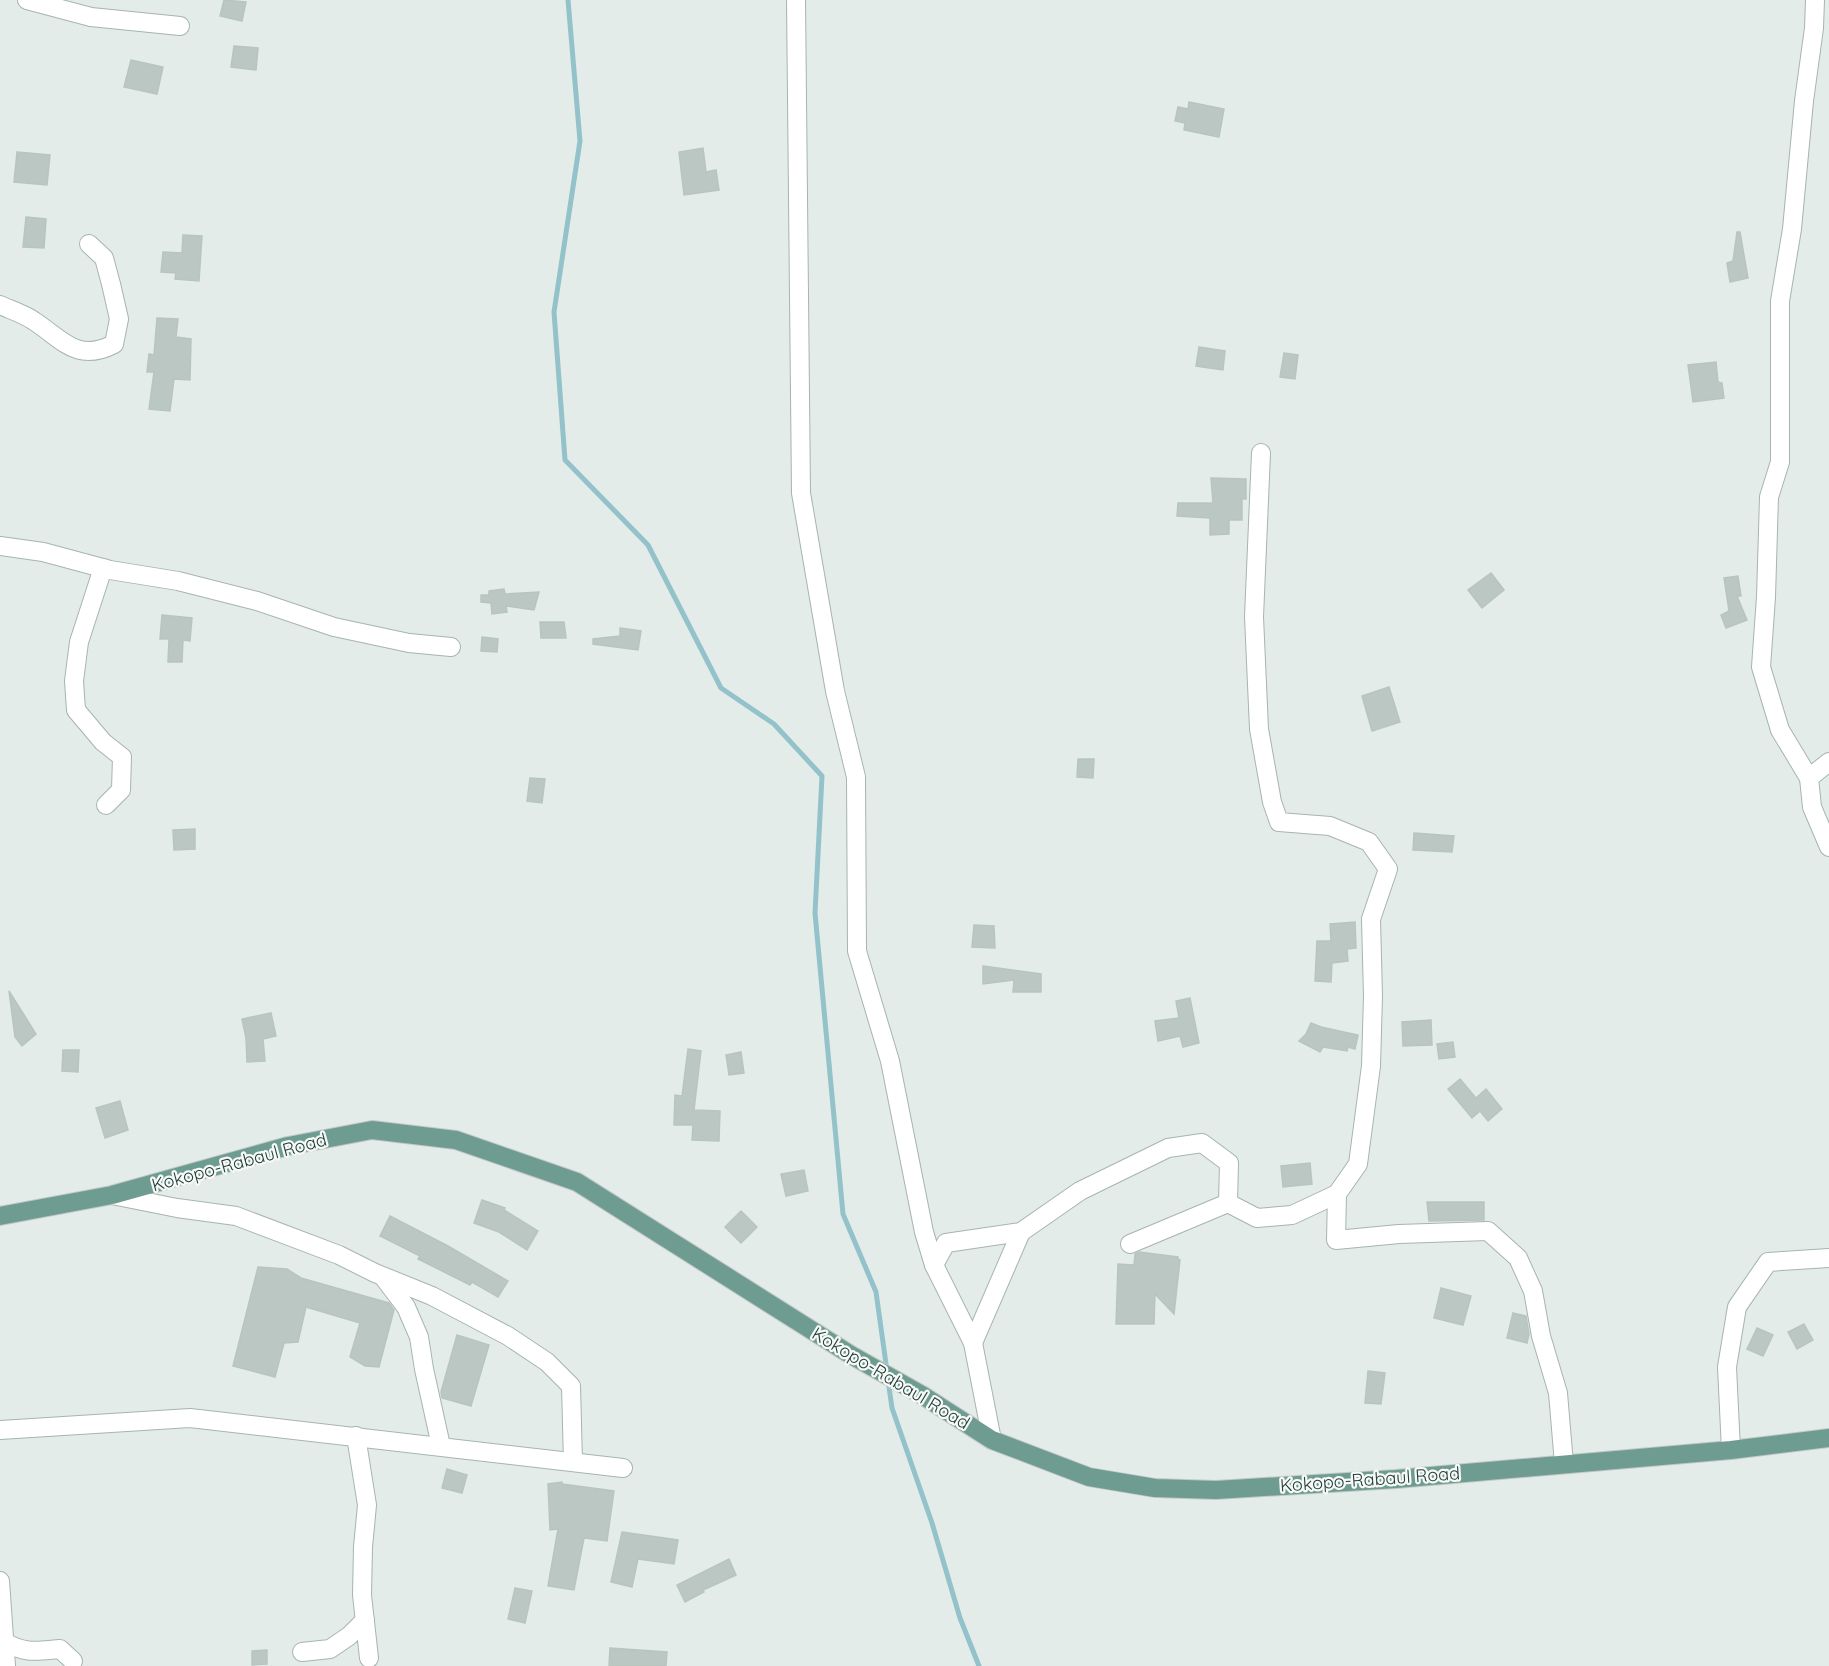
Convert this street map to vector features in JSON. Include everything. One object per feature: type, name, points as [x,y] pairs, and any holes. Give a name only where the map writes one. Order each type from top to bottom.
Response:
[{"type":"main road","name":"Kokopo-Rabaul Road","points":[[0,1216],[112,1195],[288,1146],[372,1130],[456,1140],[577,1182],[851,1355],[922,1395],[992,1440],[1089,1477],[1155,1488],[1216,1490],[1396,1479],[1731,1450],[1829,1438]]},
{"type":"street","points":[[27,0],[91,17],[180,26]]},
{"type":"street","points":[[796,0],[801,493],[835,690],[856,777],[856,951],[890,1061],[924,1232],[934,1265],[973,1343],[992,1440]]},
{"type":"street","points":[[1815,0],[1821,38],[1804,101],[1792,230],[1780,301],[1780,462],[1769,497],[1761,667],[1780,730],[1809,778],[1812,807],[1829,847]]},
{"type":"street","points":[[0,305],[33,320],[79,351],[99,352],[114,344],[119,319],[111,284],[104,258],[89,244]]},
{"type":"street","points":[[1228,1203],[1257,1218],[1292,1215],[1337,1194],[1358,1164],[1371,1066],[1373,996],[1371,919],[1388,869],[1369,842],[1330,826],[1280,822],[1272,802],[1260,729],[1254,617],[1261,453]]},
{"type":"street","points":[[0,546],[43,552],[103,568],[178,581],[257,601],[334,627],[408,643],[451,647]]},
{"type":"street","points":[[103,568],[79,642],[74,681],[76,710],[103,742],[122,757],[121,790],[106,805]]},
{"type":"street","points":[[1809,778],[1829,762]]},
{"type":"street","points":[[934,1265],[946,1242],[1021,1233],[1080,1191],[1168,1148],[1202,1143],[1229,1163],[1228,1203]]},
{"type":"street","points":[[1337,1194],[1336,1240],[1399,1233],[1488,1231],[1518,1258],[1533,1290],[1541,1336],[1558,1393],[1564,1464]]},
{"type":"street","points":[[112,1195],[177,1208],[236,1216],[339,1255],[382,1276],[432,1296],[508,1336],[546,1362],[571,1386],[573,1462]]},
{"type":"street","points":[[1130,1244],[1228,1203]]},
{"type":"street","points":[[973,1343],[1021,1233]]},
{"type":"street","points":[[1731,1450],[1727,1367],[1737,1306],[1768,1262],[1829,1258]]},
{"type":"street","points":[[382,1276],[406,1307],[419,1337],[441,1446]]},
{"type":"street","points":[[0,1430],[190,1418],[623,1468]]},
{"type":"street","points":[[356,1436],[367,1504],[362,1595],[369,1658]]},
{"type":"street","points":[[0,1581],[6,1666]]},
{"type":"street","points":[[302,1652],[330,1649],[349,1636],[365,1620]]},
{"type":"street","points":[[4,1642],[19,1650],[35,1652],[60,1649],[73,1660]]},
{"type":"building","points":[[224,0],[246,2],[242,21],[220,16]]},
{"type":"building","points":[[234,46],[258,48],[256,70],[231,67]]},
{"type":"building","points":[[131,60],[163,67],[157,94],[124,87]]},
{"type":"building","points":[[1189,102],[1224,109],[1219,137],[1184,130],[1185,123],[1175,121],[1178,107],[1188,109]]},
{"type":"building","points":[[703,148],[706,172],[716,170],[719,190],[684,195],[679,152]]},
{"type":"building","points":[[17,152],[50,155],[47,185],[14,182]]},
{"type":"building","points":[[26,217],[46,219],[44,248],[23,247]]},
{"type":"building","points":[[1737,232],[1740,232],[1748,278],[1730,282],[1727,263],[1733,261]]},
{"type":"building","points":[[183,235],[202,236],[199,281],[175,279],[176,273],[161,272],[163,252],[182,253]]},
{"type":"building","points":[[157,318],[178,319],[176,337],[191,339],[190,380],[174,379],[170,411],[149,409],[154,372],[147,372],[149,354],[154,355]]},
{"type":"building","points":[[1199,347],[1225,351],[1223,370],[1196,366]]},
{"type":"building","points":[[1284,353],[1298,355],[1295,379],[1280,377]]},
{"type":"building","points":[[1716,362],[1718,382],[1722,383],[1724,398],[1693,402],[1688,365]]},
{"type":"building","points":[[1211,478],[1246,479],[1246,499],[1242,499],[1242,520],[1229,520],[1229,534],[1210,535],[1210,518],[1177,516],[1178,503],[1213,503]]},
{"type":"building","points":[[1491,573],[1504,590],[1482,608],[1468,590]]},
{"type":"building","points":[[1738,576],[1741,596],[1737,596],[1747,620],[1726,628],[1721,615],[1729,611],[1724,578]]},
{"type":"building","points":[[504,589],[505,594],[539,592],[534,610],[506,606],[507,612],[492,614],[491,603],[481,602],[481,595],[489,595],[489,591]]},
{"type":"building","points":[[162,615],[192,618],[190,641],[183,640],[182,662],[168,662],[169,639],[160,639]]},
{"type":"building","points":[[540,622],[564,622],[566,638],[541,638]]},
{"type":"building","points":[[620,628],[641,631],[638,650],[593,644],[593,639],[620,636]]},
{"type":"building","points":[[482,637],[498,639],[497,652],[481,651]]},
{"type":"building","points":[[1389,687],[1400,722],[1372,731],[1362,696]]},
{"type":"building","points":[[1078,759],[1094,759],[1093,778],[1077,777]]},
{"type":"building","points":[[530,778],[545,779],[542,803],[527,801]]},
{"type":"building","points":[[195,829],[195,849],[174,850],[173,830]]},
{"type":"building","points":[[1414,833],[1454,836],[1452,852],[1413,850]]},
{"type":"building","points":[[1355,922],[1356,948],[1347,949],[1348,961],[1332,963],[1331,982],[1315,981],[1317,941],[1331,941],[1330,924]]},
{"type":"building","points":[[974,925],[994,926],[995,948],[972,947]]},
{"type":"building","points":[[983,966],[1041,974],[1041,992],[1013,992],[1014,980],[983,984]]},
{"type":"building","points":[[9,991],[36,1034],[22,1046],[15,1037]]},
{"type":"building","points":[[1190,998],[1199,1043],[1183,1047],[1180,1036],[1158,1041],[1155,1021],[1179,1018],[1176,1001]]},
{"type":"building","points":[[271,1013],[276,1036],[263,1039],[265,1061],[247,1062],[242,1019]]},
{"type":"building","points":[[1431,1020],[1432,1045],[1403,1046],[1402,1022]]},
{"type":"building","points":[[1311,1023],[1358,1035],[1355,1049],[1348,1047],[1347,1051],[1323,1047],[1320,1052],[1299,1041],[1306,1034]]},
{"type":"building","points":[[1453,1042],[1455,1057],[1439,1059],[1437,1044]]},
{"type":"building","points":[[688,1049],[701,1051],[694,1110],[720,1111],[719,1141],[692,1140],[693,1125],[674,1125],[675,1095],[682,1096]]},
{"type":"building","points":[[63,1050],[79,1050],[78,1072],[62,1071]]},
{"type":"building","points":[[741,1052],[744,1073],[729,1075],[726,1055]]},
{"type":"building","points":[[1460,1079],[1476,1098],[1486,1089],[1502,1109],[1488,1121],[1480,1111],[1472,1118],[1448,1089]]},
{"type":"building","points":[[120,1101],[128,1130],[105,1138],[96,1108]]},
{"type":"building","points":[[1310,1163],[1312,1184],[1283,1187],[1281,1166]]},
{"type":"building","points":[[804,1170],[808,1191],[786,1196],[781,1174]]},
{"type":"building","points":[[482,1200],[505,1208],[504,1210],[538,1231],[527,1250],[499,1232],[474,1223]]},
{"type":"building","points":[[1427,1202],[1484,1202],[1484,1220],[1429,1221]]},
{"type":"building","points":[[741,1211],[757,1227],[741,1243],[725,1227]]},
{"type":"building","points":[[390,1216],[508,1281],[498,1297],[472,1282],[470,1285],[418,1259],[420,1256],[380,1236]]},
{"type":"building","points":[[1139,1252],[1178,1257],[1180,1260],[1174,1314],[1155,1294],[1154,1324],[1116,1324],[1118,1264],[1134,1265],[1135,1254]]},
{"type":"building","points":[[258,1267],[287,1269],[301,1278],[389,1303],[394,1310],[379,1367],[365,1366],[350,1357],[360,1323],[306,1307],[298,1342],[284,1343],[275,1377],[233,1366]]},
{"type":"building","points":[[1441,1288],[1471,1296],[1463,1325],[1434,1318]]},
{"type":"building","points":[[1513,1313],[1526,1316],[1529,1334],[1527,1343],[1507,1338]]},
{"type":"building","points":[[1804,1324],[1813,1340],[1797,1349],[1788,1332]]},
{"type":"building","points":[[1757,1328],[1773,1335],[1763,1356],[1747,1349]]},
{"type":"building","points":[[457,1335],[489,1345],[471,1406],[442,1398],[441,1392]]},
{"type":"building","points":[[1368,1371],[1385,1373],[1381,1404],[1365,1403]]},
{"type":"building","points":[[447,1469],[467,1475],[462,1493],[442,1488]]},
{"type":"building","points":[[562,1482],[562,1484],[614,1491],[607,1541],[584,1538],[574,1590],[548,1586],[558,1529],[550,1530],[548,1484]]},
{"type":"building","points":[[622,1532],[678,1540],[674,1564],[638,1559],[632,1587],[611,1582]]},
{"type":"building","points":[[729,1559],[736,1575],[703,1590],[704,1592],[685,1602],[677,1585]]},
{"type":"building","points":[[515,1588],[532,1591],[525,1623],[508,1619]]},
{"type":"building","points":[[610,1648],[667,1652],[666,1666],[609,1666]]},
{"type":"building","points":[[267,1650],[267,1664],[252,1665],[252,1651]]},
{"type":"waterway","points":[[568,0],[580,141],[554,312],[565,460],[648,545],[721,688],[774,724],[822,776],[815,913],[843,1214],[876,1292],[887,1371]]},
{"type":"waterway","points":[[888,1380],[892,1408],[932,1523],[960,1618],[979,1666]]}]
